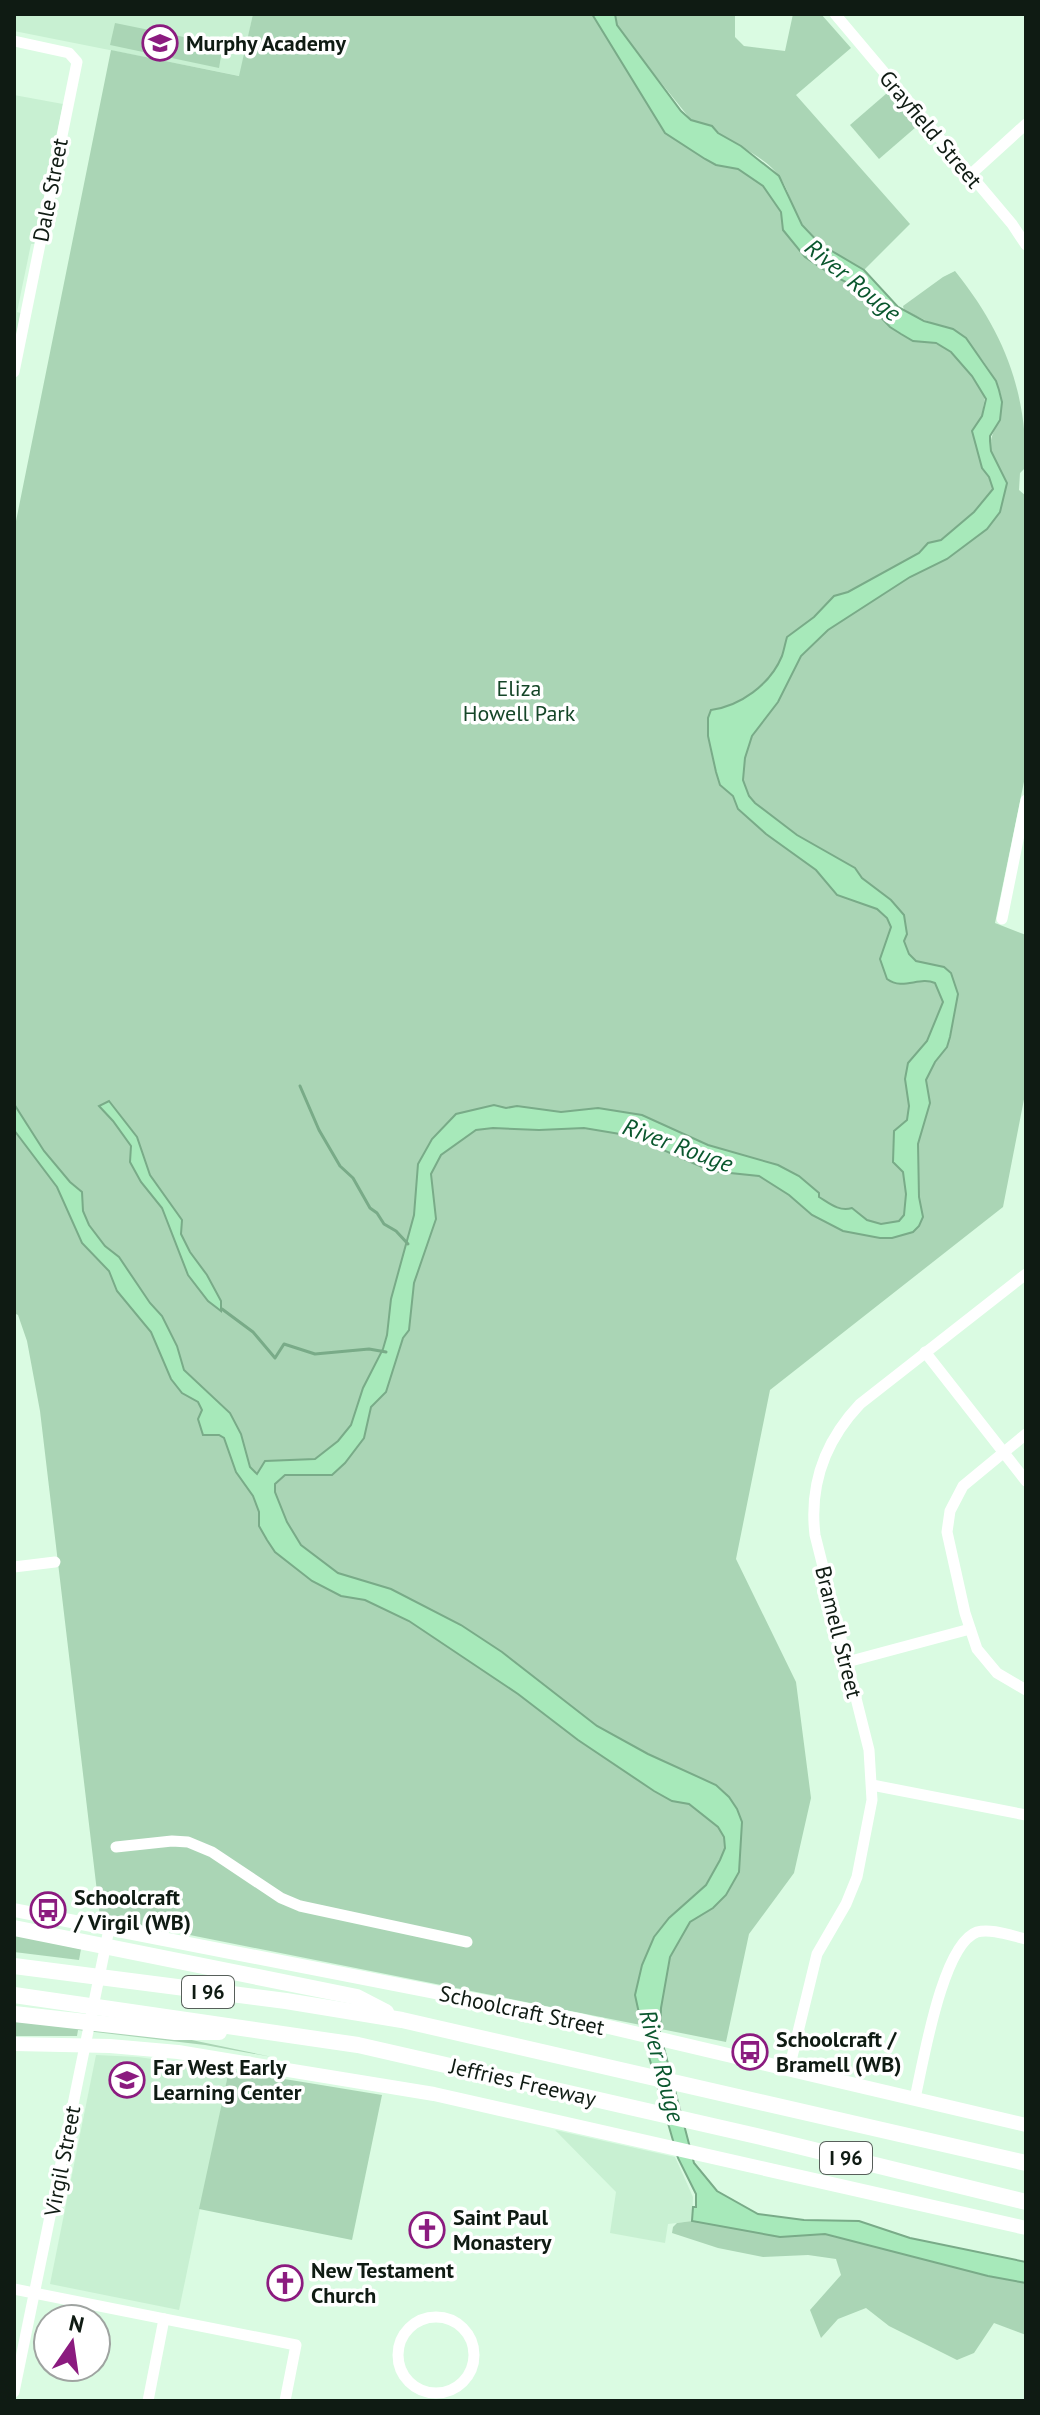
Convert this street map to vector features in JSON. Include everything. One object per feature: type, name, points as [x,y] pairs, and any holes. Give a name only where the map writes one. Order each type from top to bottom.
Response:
[{"type":"highway","points":[[14,1928],[357,1997],[402,2020]]},
{"type":"highway","name":"Jeffries Freeway","points":[[14,1966],[286,2001],[402,2020],[1026,2163]]},
{"type":"highway","name":"Jeffries Freeway","points":[[14,1995],[285,2033],[412,2056],[1026,2202]]},
{"type":"highway","points":[[14,2014],[175,2032],[285,2033]]},
{"type":"main road","name":"Schoolcraft Street","points":[[14,1910],[109,1932],[540,2012],[1026,2125]]},
{"type":"main road","points":[[14,2044],[86,2038],[387,2086],[507,2109],[1026,2228]]},
{"type":"street","name":"Grayfield Street","points":[[835,14],[1026,245]]},
{"type":"street","name":"Dale Street","points":[[14,41],[69,53],[77,62],[14,372]]},
{"type":"street","points":[[970,175],[1026,124]]},
{"type":"street","points":[[1002,919],[1026,800]]},
{"type":"street","name":"Bramell Street","points":[[789,2069],[817,1954],[846,1904],[857,1877],[871,1810],[869,1750],[815,1535],[813,1506],[818,1475],[830,1443],[850,1414],[871,1394],[1026,1274]]},
{"type":"street","points":[[925,1352],[1026,1481]]},
{"type":"street","points":[[1026,1434],[963,1486],[948,1521],[948,1545],[977,1649],[990,1667],[1026,1690]]},
{"type":"street","points":[[14,1567],[55,1562]]},
{"type":"street","points":[[847,1662],[970,1629]]},
{"type":"street","points":[[872,1785],[1026,1815]]},
{"type":"street","points":[[116,1847],[188,1842],[212,1852],[281,1898],[300,1906],[467,1942]]},
{"type":"street","points":[[915,2098],[941,1988],[962,1944],[983,1931],[1022,1938]]},
{"type":"street","name":"Virgil Street","points":[[14,2392],[109,1932]]},
{"type":"street","points":[[14,2289],[296,2345],[285,2401]]},
{"type":"street","points":[[439,2317],[449,2319],[458,2324],[471,2340],[474,2349],[471,2369],[462,2383],[451,2390],[424,2396],[403,2373],[399,2363],[400,2343],[419,2321],[439,2317]]},
{"type":"street","points":[[148,2401],[164,2319]]},
{"type":"shaded area","name":"Murphy Academy","points":[[14,14],[253,14],[240,76],[14,31]]},
{"type":"shaded area","points":[[14,95],[63,104],[35,244],[31,244],[17,312],[21,313],[14,346]]},
{"type":"shaded area","points":[[96,2055],[138,2057],[229,2070],[179,2310],[50,2284]]},
{"type":"shaded area","points":[[555,2130],[675,2157],[693,2197],[692,2221],[668,2224],[665,2243],[610,2233],[616,2192]]},
{"type":"green space","name":"Eliza Howell Park","points":[[253,14],[735,14],[735,37],[744,46],[785,51],[793,14],[821,14],[851,48],[796,95],[910,224],[864,270],[826,248],[810,234],[797,216],[785,185],[773,169],[712,126],[691,120],[642,59],[650,91],[755,170],[792,227],[929,342],[947,350],[962,363],[985,396],[982,416],[991,451],[991,439],[1002,404],[991,372],[965,340],[904,310],[903,306],[955,271],[987,316],[999,339],[1022,412],[1026,467],[1020,473],[1019,490],[1026,496],[1026,772],[995,923],[1026,935],[1026,1089],[1003,1207],[770,1390],[736,1559],[796,1682],[811,1798],[794,1873],[749,1934],[726,2042],[100,1917],[40,1411],[27,1341],[18,1315],[14,1313],[14,531],[111,50],[239,76]]},
{"type":"green space","points":[[115,23],[223,45],[219,68],[110,45]]},
{"type":"green space","points":[[887,93],[916,127],[879,159],[850,125]]},
{"type":"green space","points":[[14,1935],[81,1949],[79,1960],[14,1952]]},
{"type":"green space","points":[[14,2021],[187,2039],[272,2057],[205,2045],[78,2030],[77,2036],[14,2036]]},
{"type":"green space","points":[[229,2070],[382,2095],[352,2240],[199,2209]]},
{"type":"green space","points":[[692,2221],[780,2237],[825,2234],[1026,2283],[1026,2335],[994,2323],[974,2353],[957,2360],[889,2326],[866,2308],[838,2319],[821,2338],[810,2310],[841,2275],[836,2259],[808,2255],[763,2257],[718,2248],[672,2233],[677,2223]]},
{"type":"water","name":"River Rouge","points":[[592,14],[615,14],[617,25],[691,120],[712,126],[779,176],[802,225],[820,244],[864,270],[898,307],[924,321],[953,329],[966,338],[999,390],[1002,402],[1000,420],[990,441],[991,451],[1007,483],[1000,512],[987,529],[947,559],[910,577],[828,630],[801,656],[778,702],[752,736],[745,758],[743,780],[755,803],[797,835],[855,868],[904,915],[907,934],[904,941],[909,954],[916,961],[944,967],[951,973],[958,994],[950,1037],[926,1080],[930,1103],[918,1144],[919,1197],[923,1217],[913,1232],[892,1238],[843,1231],[812,1215],[789,1195],[759,1176],[711,1171],[646,1140],[584,1128],[476,1130],[441,1155],[431,1174],[436,1219],[414,1283],[409,1330],[403,1338],[386,1392],[371,1407],[364,1438],[332,1475],[285,1475],[275,1484],[275,1492],[287,1522],[301,1545],[338,1573],[391,1589],[461,1625],[502,1652],[597,1726],[648,1754],[716,1785],[737,1809],[742,1822],[739,1872],[726,1895],[713,1908],[690,1922],[670,1957],[661,2008],[660,2033],[694,2163],[717,2191],[758,2214],[804,2220],[859,2221],[910,2238],[1026,2262],[1026,2283],[825,2234],[780,2237],[692,2221],[696,2194],[678,2158],[647,2050],[635,1995],[642,1965],[654,1937],[669,1918],[706,1885],[720,1860],[725,1848],[724,1837],[718,1827],[689,1804],[672,1801],[654,1791],[409,1621],[365,1600],[341,1596],[312,1581],[275,1552],[259,1526],[259,1512],[253,1496],[236,1472],[224,1438],[203,1435],[198,1419],[202,1410],[198,1402],[182,1393],[171,1379],[151,1332],[117,1291],[109,1271],[82,1243],[57,1187],[14,1130],[14,1104],[44,1151],[82,1192],[83,1211],[89,1225],[105,1246],[119,1257],[162,1316],[177,1346],[184,1370],[230,1413],[241,1434],[250,1467],[257,1474],[265,1461],[315,1459],[338,1441],[351,1425],[363,1388],[387,1335],[391,1299],[414,1215],[418,1164],[432,1139],[456,1114],[494,1105],[561,1112],[598,1108],[642,1115],[708,1145],[778,1165],[799,1176],[827,1202],[838,1208],[852,1208],[867,1220],[881,1224],[899,1221],[904,1215],[906,1194],[903,1172],[893,1162],[894,1131],[907,1120],[909,1106],[905,1079],[908,1063],[927,1041],[943,1002],[935,983],[899,984],[887,979],[880,959],[891,927],[887,918],[877,909],[837,895],[816,870],[766,834],[738,809],[733,796],[720,785],[708,736],[708,718],[711,710],[733,704],[762,685],[777,666],[787,637],[814,617],[834,596],[848,592],[919,553],[928,543],[941,540],[974,512],[993,489],[982,468],[972,431],[982,416],[986,399],[972,376],[951,352],[936,343],[913,341],[890,327],[848,283],[805,257],[783,230],[781,212],[763,186],[738,169],[716,165],[665,133]]},
{"type":"water","points":[[109,1101],[137,1137],[150,1175],[182,1220],[181,1234],[221,1301],[221,1311],[208,1301],[188,1275],[162,1208],[130,1162],[131,1146],[99,1106]]},
{"type":"waterway","points":[[300,1086],[319,1130],[340,1166],[353,1178],[370,1208],[408,1244]]},
{"type":"waterway","points":[[222,1309],[253,1332],[275,1358],[284,1344],[315,1354],[369,1349],[386,1352]]},
{"type":"place","name":"Murphy Academy","points":[[160,43]]},
{"type":"place","name":"Schoolcraft / Virgil (WB)","points":[[48,1910]]},
{"type":"place","name":"Schoolcraft / Bramell (WB)","points":[[750,2052]]},
{"type":"place","name":"Far West Early Learning Center","points":[[127,2080]]},
{"type":"place","name":"Saint Paul Monastery","points":[[427,2230]]},
{"type":"place","name":"New Testament Church","points":[[285,2283]]}]
